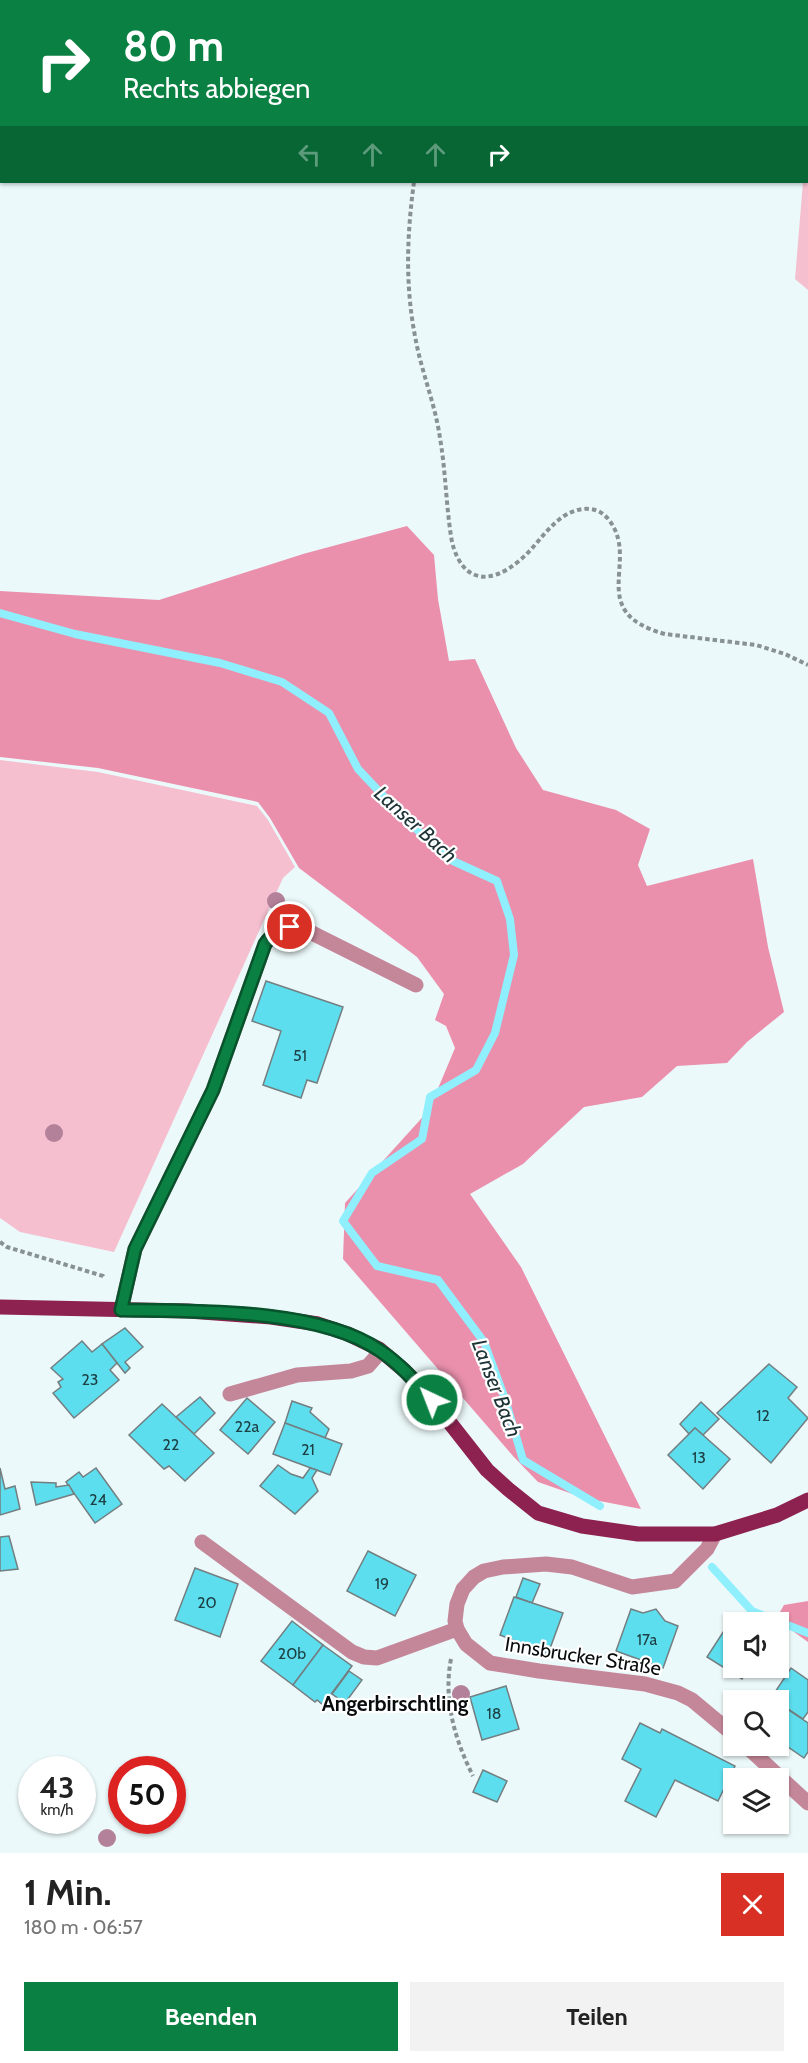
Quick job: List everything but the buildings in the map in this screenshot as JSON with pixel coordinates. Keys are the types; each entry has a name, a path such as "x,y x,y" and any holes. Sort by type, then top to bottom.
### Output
{"main road":[{"path":"0,1307 271,1317 318,1324 348,1334 381,1351 405,1371 432,1400 487,1470 538,1513 582,1526 638,1534 715,1534 777,1515 808,1500"}],"street":[{"path":"121,1310 135,1249 213,1090 265,944 270,936 290,927 304,929 416,985"},
{"path":"230,1394 297,1375 351,1371 368,1366 381,1351"},
{"path":"202,1542 352,1652 364,1657 377,1658 458,1633 455,1612 463,1589 474,1577 495,1568 546,1564 566,1566 632,1587 675,1581 707,1549 715,1534"},
{"name":"Innsbrucker Straße","path":"458,1633 479,1657 498,1665 645,1684 678,1693 692,1700 723,1726"},
{"path":"757,1756 808,1803"}],"path":[{"path":"414,183 408,264 411,314 440,436 452,542 458,561 471,574 482,578 494,576 519,561 566,514 588,509 600,512 614,526 619,537 619,596 627,612 635,621 665,634 756,645 785,654 808,665"},
{"path":"0,1242 7,1247 103,1276 121,1310"},
{"path":"458,1633 450,1664 450,1706 455,1737 472,1776"}],"shaded area":[{"path":"803,183 808,183 808,290 795,279"},
{"path":"407,526 434,555 438,599 449,661 475,659 516,748 543,790 616,810 650,829 638,865 647,886 753,859 768,947 784,1012 747,1042 727,1063 677,1066 642,1097 584,1107 523,1164 470,1194 521,1267 641,1509 584,1498 538,1482 343,1259 345,1203 429,1110 455,1048 446,1026 435,1020 444,994 417,957 299,868 258,802 98,768 0,757 0,591 159,600 303,554"},
{"path":"0,760 98,772 257,806 268,820 295,867 283,878 114,1252 20,1232 0,1218"},
{"path":"808,1601 808,1642 789,1628 789,1612 780,1612 784,1605"}],"waterway":[{"name":"Lanser Bach","path":"0,613 75,634 220,663 282,682 329,713 358,769 407,821 453,861 497,881 510,919 514,955 495,1033 476,1070 430,1097 422,1139 372,1173 343,1221 377,1266 438,1280 484,1342 505,1399 523,1460 600,1506"},
{"name":"Lanser Bach","path":"712,1567 752,1611 808,1633"}],"district":[{"name":"Angerbirschtling","path":"395,1703"}],"route":[{"path":"290,927 270,936 265,944 213,1090 135,1249 121,1310 188,1311 271,1317 318,1324 348,1334 379,1349 405,1371 432,1400"}]}
